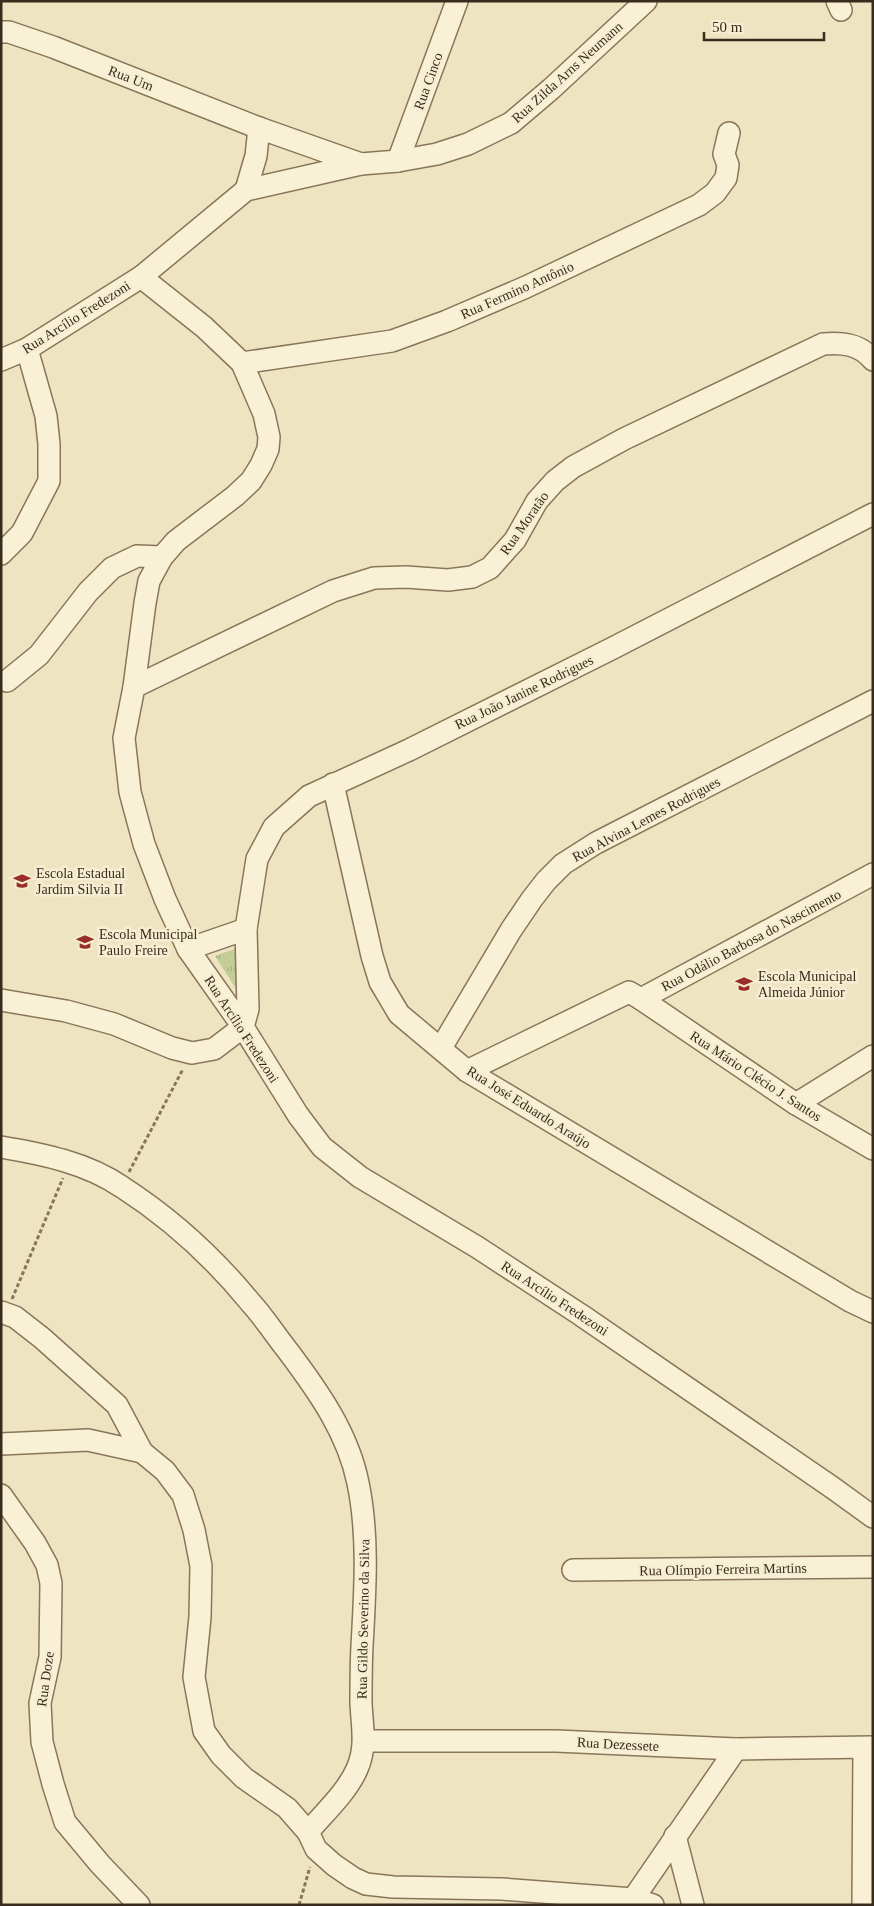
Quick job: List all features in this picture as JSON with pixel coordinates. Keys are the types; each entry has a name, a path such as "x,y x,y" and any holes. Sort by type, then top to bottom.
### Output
{"street":[{"name":"Rua Cinco","path":"398,161 457,1"},
{"name":"Rua Zilda Arns Neumann","path":"246,190 361,164 398,161 437,154 468,144 511,123 551,89 646,1"},
{"name":"Rua Um","path":"1,32 9,32 53,47 258,128 361,164"},
{"path":"141,277 246,190 256,156 258,128"},
{"name":"Rua Fermino Antônio","path":"242,363 392,341 447,321 526,287 699,205 715,192 726,178 728,165 724,154 729,133"},
{"name":"Rua Arcílio Fredezoni","path":"1,360 27,349 141,277 204,327 242,363 264,414 269,437 268,448 261,465 251,481 176,541 162,557 149,581 134,688 124,738 130,792 144,844 165,899 188,949 243,1027 298,1115 322,1147 360,1177 477,1247 581,1315 873,1517"},
{"name":"Rua Moratão","path":"134,688 334,591 374,578 406,577 448,580 472,577 490,568 514,540 537,501 555,480 573,467 624,439 823,344 839,342 854,346 873,360"},
{"path":"1,554 22,533 49,481 49,444 46,416 27,349"},
{"name":"Rua João Janine Rodrigues","path":"243,1027 248,1009 249,991 246,929 258,859 274,827 309,796 408,750 613,648 873,514"},
{"path":"6,681 39,654 88,592 112,568 137,556 162,557"},
{"name":"Rua Alvina Lemes Rodrigues","path":"441,1048 511,930 546,881 563,864 596,843 873,701"},
{"name":"Rua José Eduardo Araújo","path":"333,784 372,956 380,982 399,1014 467,1071 850,1301 873,1312"},
{"name":"Rua Odálio Barbosa do Nascimento","path":"467,1071 635,996 873,874"},
{"path":"188,949 246,929"},
{"name":"Rua Mário Clécio J. Santos","path":"635,996 796,1104 873,1150"},
{"path":"1,1000 66,1011 114,1024 172,1048 192,1053 214,1049 243,1027"},
{"path":"796,1104 873,1056"},
{"name":"Rua Gildo Severino da Silva","path":"1,1147 45,1154 90,1170 121,1186 160,1214 201,1248 251,1302 318,1391 343,1435 358,1481 364,1525 365,1580 361,1681 364,1741 362,1756 357,1770 312,1841"},
{"path":"4,1312 15,1317 42,1338 117,1404 142,1452 165,1471 182,1496 194,1530 201,1566 200,1616 194,1677 204,1731 221,1755 244,1778 287,1808 312,1841 334,1865 366,1884 393,1887 502,1889 654,1905"},
{"path":"1,1444 88,1440 142,1452"},
{"name":"Rua Doze","path":"1,1495 47,1565 52,1583 50,1657 40,1703 42,1742 56,1794 66,1822 100,1864 139,1905"},
{"name":"Rua Olímpio Ferreira Martins","path":"573,1570 873,1567"},
{"name":"Rua Dezessete","path":"364,1741 556,1741 736,1750 868,1747"},
{"path":"863,1905 868,1747"},
{"path":"631,1902 736,1750"},
{"path":"675,1836 693,1905"}],"path":[{"path":"121,1186 192,1053"},
{"path":"4,1312 69,1163"},
{"path":"299,1905 312,1841"}],"green space":[{"path":"240,947 242,998 215,956"}],"place":[{"name":"Escola Estadual Jardim Silvia II","path":"22,881"},
{"name":"Escola Municipal Paulo Freire","path":"85,942"},
{"name":"Escola Municipal Almeida Júnior","path":"744,984"}]}
